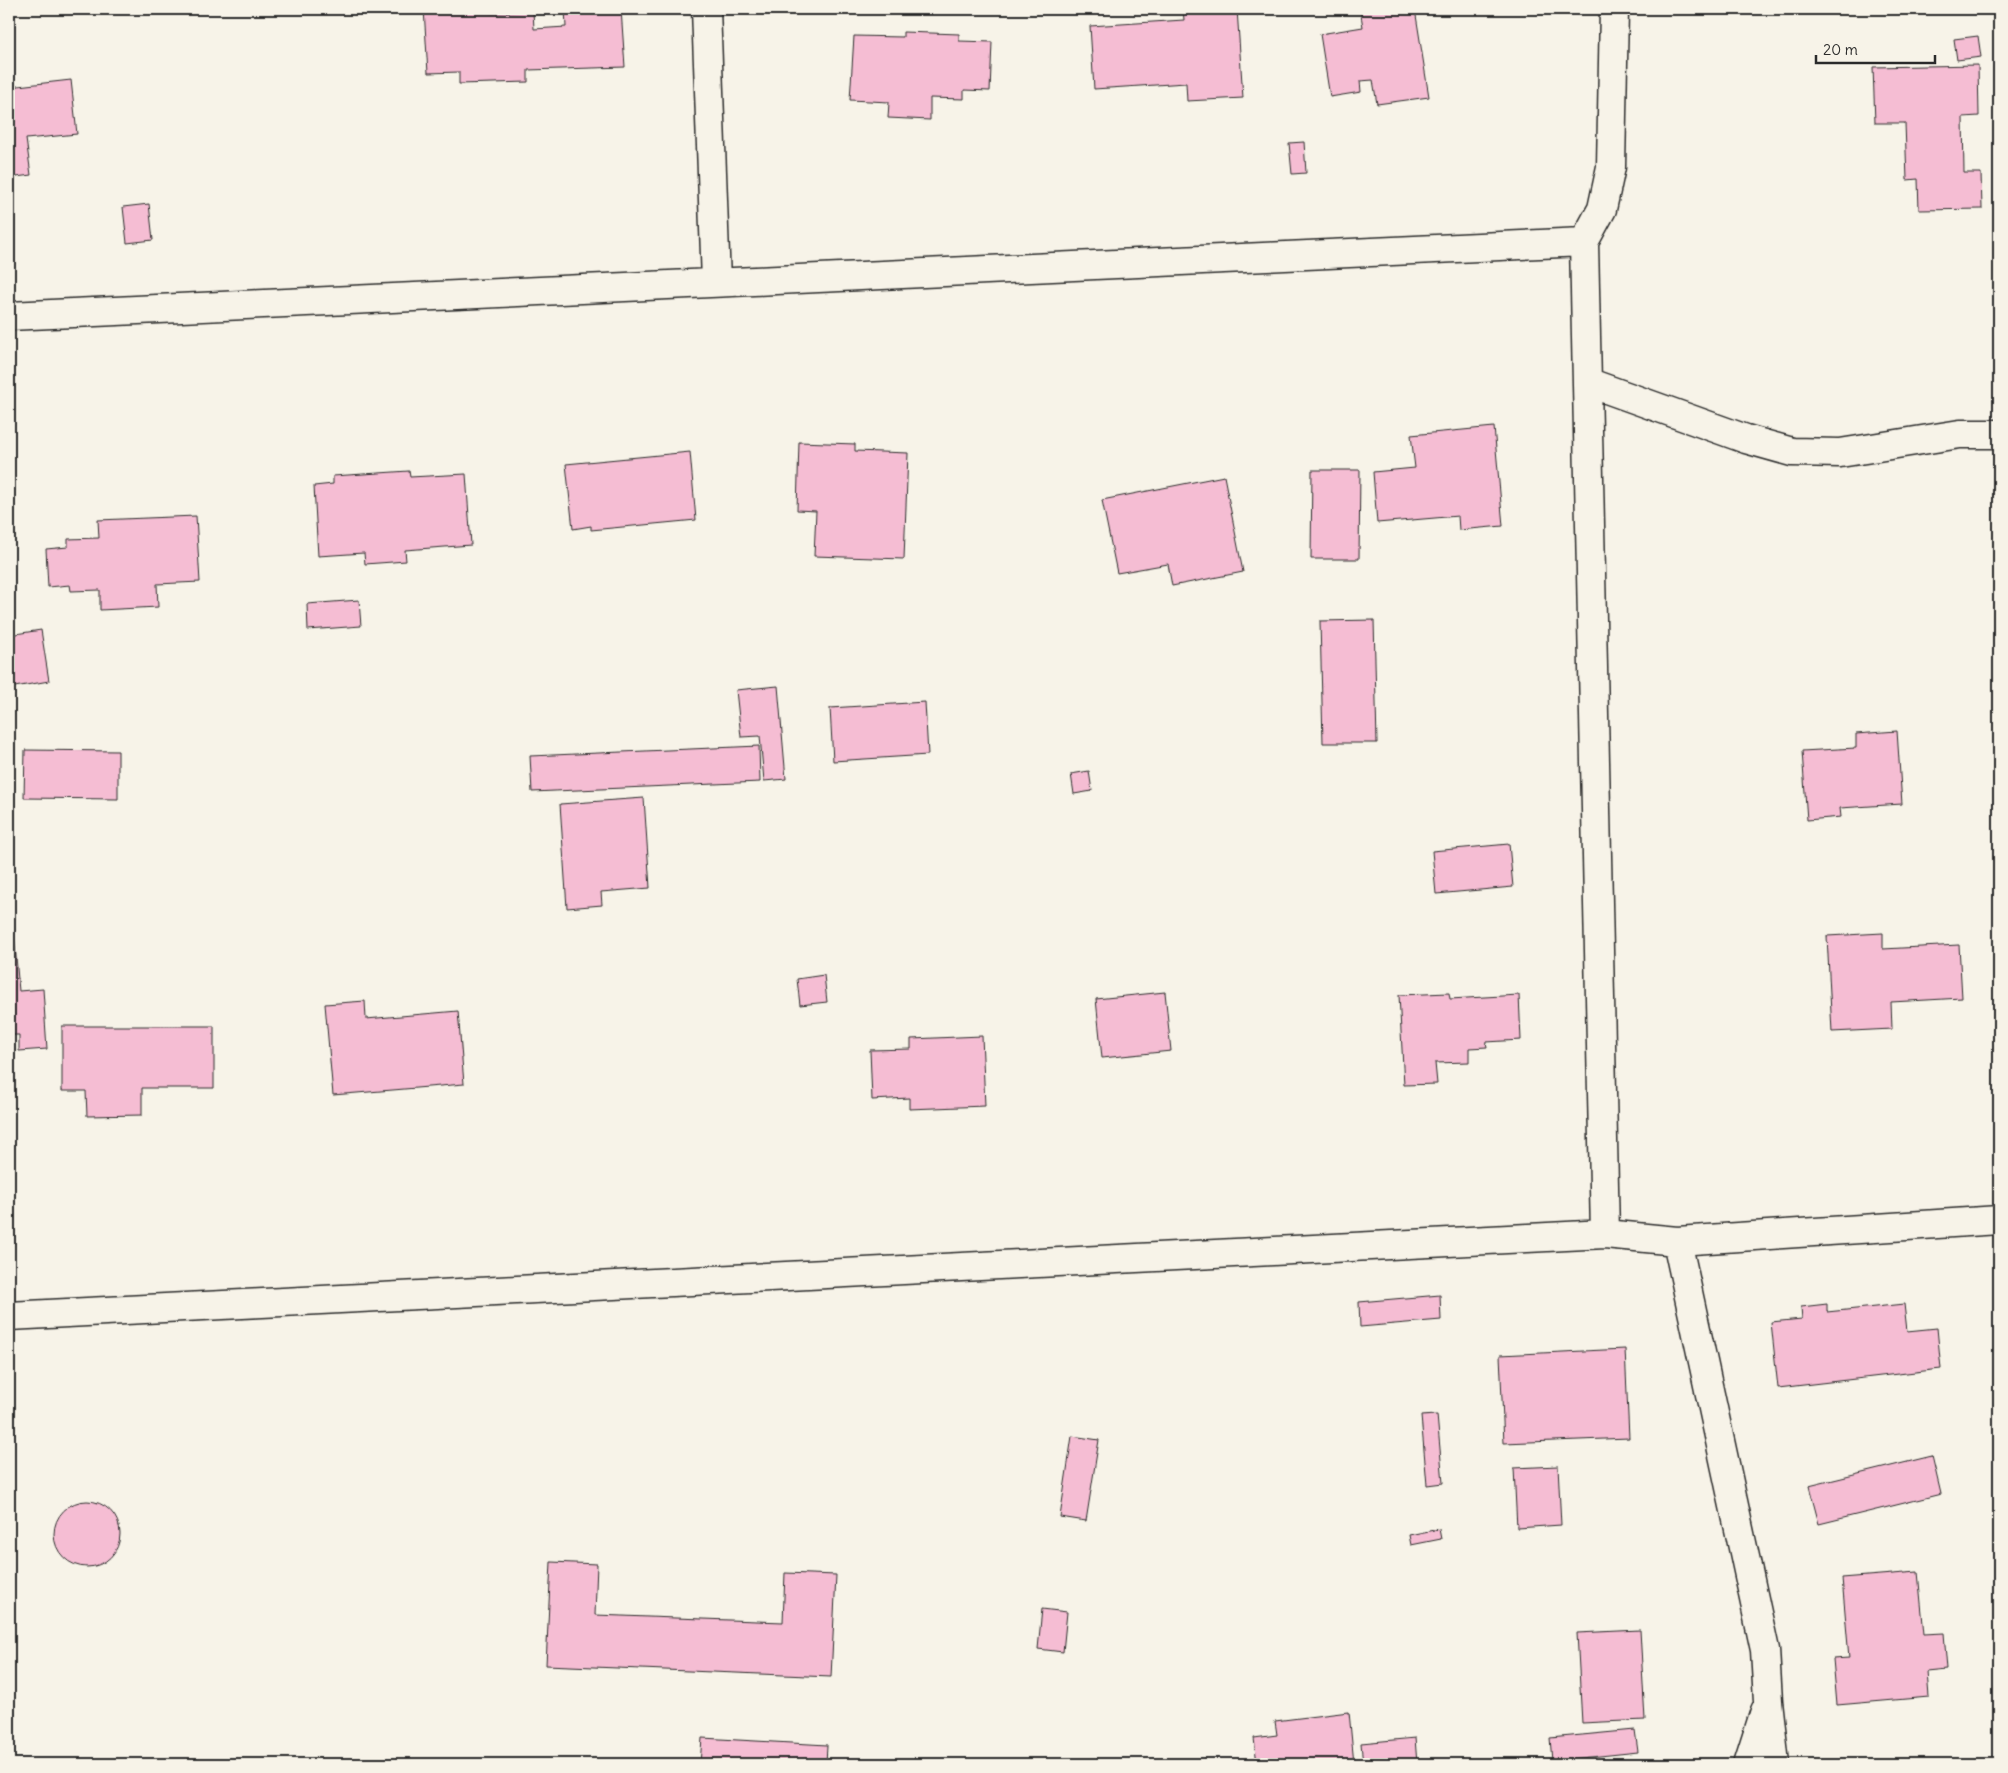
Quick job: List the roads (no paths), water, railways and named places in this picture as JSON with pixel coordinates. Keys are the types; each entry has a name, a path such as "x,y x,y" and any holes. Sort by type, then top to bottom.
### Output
{"street":[{"path":"706,9 716,282"},
{"path":"1605,1234 1584,242 1602,209 1611,167 1614,9"},
{"path":"9,316 1584,242"},
{"path":"1587,382 1746,439 1792,452 1840,453 1960,434 1999,434"},
{"path":"9,1316 1605,1234 1678,1241 1999,1220"},
{"path":"1678,1241 1764,1650 1775,1764"},
{"path":"1748,1764 1768,1701"}]}
